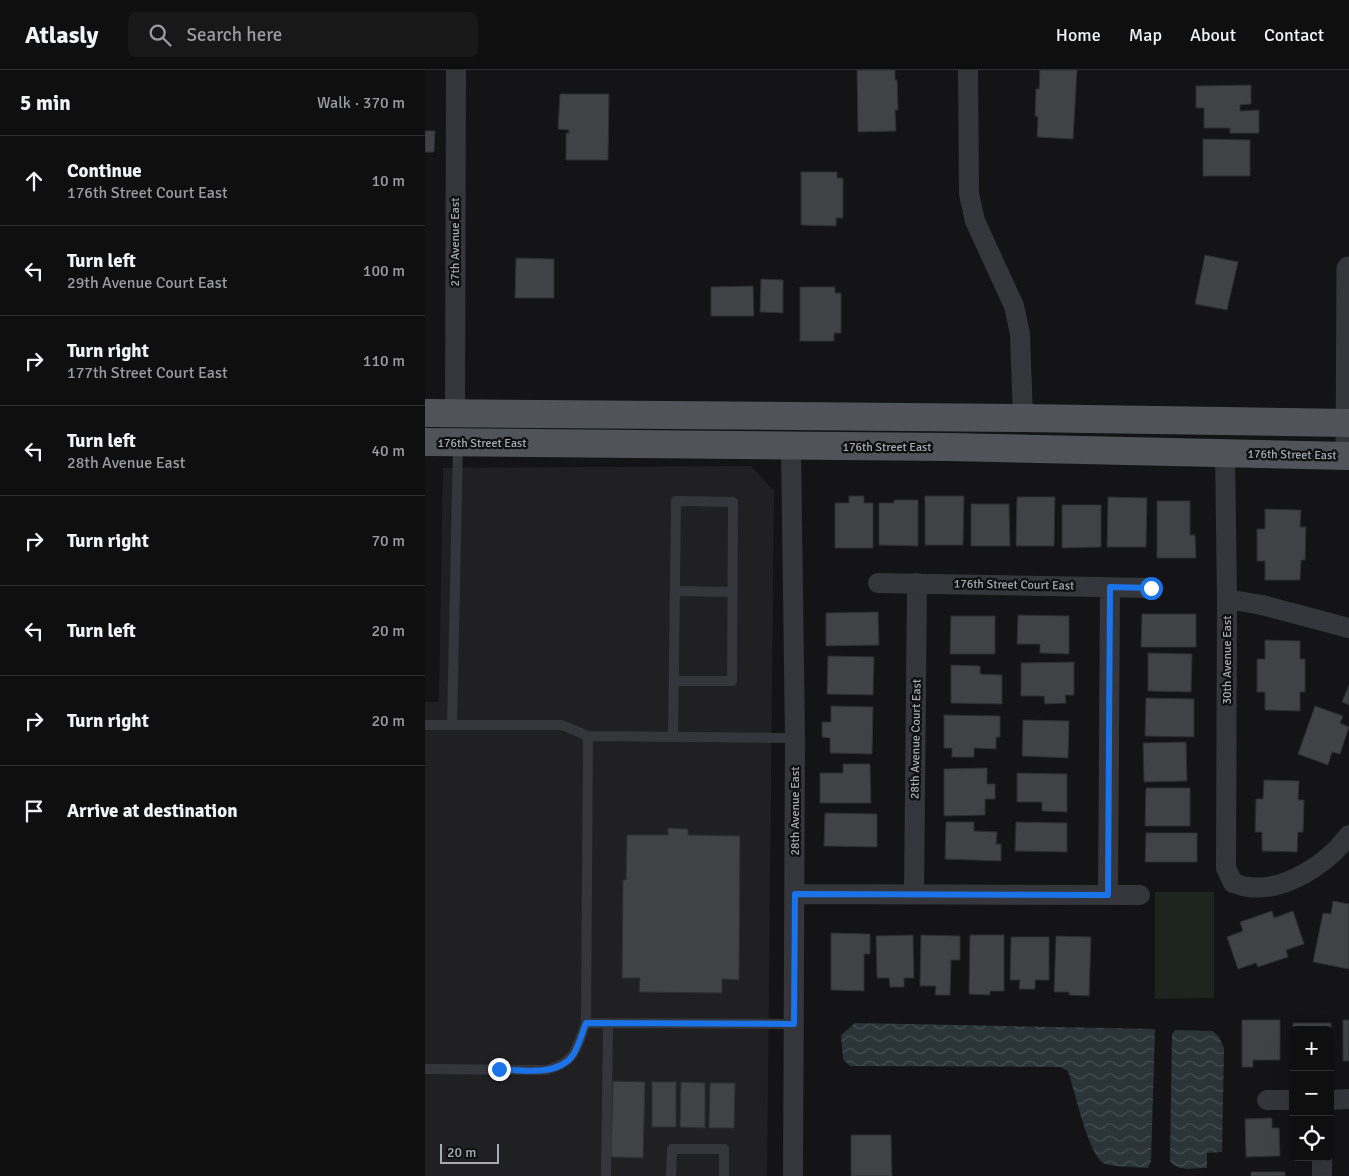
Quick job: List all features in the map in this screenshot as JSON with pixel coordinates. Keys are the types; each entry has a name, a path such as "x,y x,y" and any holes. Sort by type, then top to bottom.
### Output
{"main road":[{"path":"425,413 1348,423"},
{"path":"791,446 803,432 905,433 926,418"},
{"name":"176th Street East","path":"425,442 949,447 1348,456"}],"street":[{"name":"27th Avenue East","path":"455,414 456,70"},
{"path":"968,70 969,194 975,221 1014,306 1020,334 1023,418"},
{"path":"1348,456 1349,269"},
{"name":"28th Avenue East","path":"791,446 795,738 793,1176"},
{"name":"30th Avenue East","path":"1225,453 1227,599 1226,868 1233,883 1248,888 1277,885 1302,876 1325,860 1349,835"},
{"name":"176th Street Court East","path":"878,583 1151,588"},
{"name":"28th Avenue Court East","path":"914,894 917,583"},
{"path":"1108,895 1110,587"},
{"path":"1227,599 1262,605 1349,628"},
{"path":"795,894 1140,895"},
{"path":"1334,1100 1349,1099"},
{"path":"1267,1100 1289,1100"},
{"path":"1322,1161 1322,1176"}],"lane":[{"path":"452,725 458,442"},
{"path":"673,736 675,501 733,502 732,681 674,681"},
{"path":"675,591 733,592"},
{"path":"425,725 562,725 588,736 795,738"},
{"path":"425,1068 546,1070 568,1061 574,1054 586,1023 588,736"},
{"path":"586,1023 794,1024"},
{"path":"605,1176 608,1023"},
{"path":"671,1176 671,1149 724,1150 724,1176"}],"shaded area":[{"path":"751,466 774,491 767,1176 425,1176 425,702 439,702 443,468"},
{"path":"1155,892 1214,892 1214,998 1155,999"}],"water":[{"path":"855,1023 1155,1029 1151,1161 1148,1168 1109,1165 1099,1159 1093,1149 1083,1122 1068,1071 1060,1067 850,1066 843,1059 841,1035"},
{"path":"1175,1030 1213,1031 1219,1037 1224,1048 1222,1152 1207,1153 1207,1168 1182,1168 1177,1167 1170,1161 1172,1034"}],"building":[{"path":"857,70 895,70 898,110 895,110 896,131 858,132"},
{"path":"1040,70 1077,70 1073,139 1037,137 1038,117 1035,116 1036,89 1039,89"},
{"path":"1251,85 1251,104 1240,105 1240,111 1259,110 1259,133 1230,133 1230,128 1204,128 1204,108 1196,108 1196,86"},
{"path":"560,94 609,94 608,160 566,160 566,133 569,133 569,130 558,129"},
{"path":"425,131 435,131 434,152 425,152"},
{"path":"1203,139 1250,140 1250,176 1203,176"},
{"path":"801,172 837,172 837,178 843,178 843,218 836,218 836,226 801,225"},
{"path":"1205,255 1238,262 1227,310 1195,304"},
{"path":"516,258 554,259 554,298 515,298"},
{"path":"761,279 783,280 783,313 760,312"},
{"path":"753,286 754,316 711,316 711,287"},
{"path":"800,287 835,287 835,293 841,293 841,333 834,333 834,341 800,341"},
{"path":"849,496 864,496 864,503 873,503 873,548 835,548 835,503 849,503"},
{"path":"925,496 964,496 963,545 925,545"},
{"path":"1017,497 1055,497 1054,546 1016,546"},
{"path":"1108,497 1147,498 1146,547 1107,547"},
{"path":"894,500 918,500 918,546 879,545 879,503 894,503"},
{"path":"1157,501 1190,501 1190,535 1195,535 1196,558 1157,558"},
{"path":"971,504 1009,504 1010,546 971,546"},
{"path":"1062,505 1101,505 1101,547 1062,548"},
{"path":"1265,509 1301,510 1300,527 1306,527 1305,560 1301,560 1300,580 1265,580 1265,561 1257,561 1257,529 1265,529"},
{"path":"878,612 879,645 826,646 826,613"},
{"path":"1142,614 1196,614 1196,647 1141,647"},
{"path":"1018,615 1069,616 1069,654 1040,653 1040,644 1017,644"},
{"path":"951,616 995,616 995,654 950,654"},
{"path":"1265,640 1300,641 1300,659 1305,659 1305,692 1300,692 1300,711 1265,710 1265,692 1257,692 1257,659 1265,659"},
{"path":"1148,653 1192,654 1191,692 1148,691"},
{"path":"828,656 874,657 873,695 827,694"},
{"path":"1074,662 1074,695 1065,695 1066,703 1045,704 1044,696 1021,696 1021,663"},
{"path":"951,665 980,666 980,674 1002,675 1002,704 951,703"},
{"path":"1349,685 1349,705 1342,702"},
{"path":"1146,698 1194,699 1194,737 1145,736"},
{"path":"831,706 873,707 872,754 830,753 830,738 822,737 822,722 831,722"},
{"path":"1315,706 1343,716 1340,723 1349,727 1340,754 1332,752 1328,765 1298,754"},
{"path":"944,715 1000,716 1000,737 996,737 996,749 974,748 974,757 952,757 952,748 944,748"},
{"path":"1023,720 1069,721 1068,758 1022,756"},
{"path":"1186,742 1187,781 1144,782 1143,743"},
{"path":"843,764 870,764 871,803 820,803 820,773 843,773"},
{"path":"987,768 987,784 995,784 995,799 985,799 985,815 944,816 944,769"},
{"path":"1017,773 1067,774 1067,812 1042,811 1042,802 1017,802"},
{"path":"1264,780 1299,781 1298,800 1304,800 1303,832 1298,832 1297,852 1262,851 1262,832 1255,832 1256,799 1263,799"},
{"path":"1146,788 1190,788 1190,826 1145,826"},
{"path":"825,813 877,814 877,847 824,846"},
{"path":"946,822 974,822 974,831 997,832 996,844 1001,844 1001,861 945,859"},
{"path":"1016,822 1067,823 1067,852 1015,851"},
{"path":"668,828 688,829 688,835 740,836 739,980 722,979 722,993 639,992 640,978 622,978 623,880 626,880 627,835 668,835"},
{"path":"1146,833 1197,833 1197,862 1145,862"},
{"path":"1333,901 1349,904 1349,969 1313,962 1323,913 1331,914"},
{"path":"1272,911 1274,918 1293,911 1304,944 1286,950 1288,957 1258,967 1256,963 1238,969 1227,937 1243,931 1240,922"},
{"path":"831,933 870,934 870,954 864,954 864,991 831,990"},
{"path":"913,935 914,978 904,978 904,987 890,987 889,978 877,978 876,936"},
{"path":"921,935 960,936 960,960 951,960 950,995 935,995 936,986 920,986"},
{"path":"970,935 1004,935 1004,991 990,991 990,995 969,994"},
{"path":"1056,936 1091,937 1089,996 1069,995 1069,992 1054,992"},
{"path":"1011,937 1049,937 1049,980 1035,980 1035,989 1019,989 1020,980 1010,980"},
{"path":"1242,1020 1280,1020 1280,1060 1253,1060 1253,1067 1242,1067"},
{"path":"1343,1020 1349,1020 1349,1061 1343,1061"},
{"path":"1293,1023 1331,1023 1331,1026 1293,1026"},
{"path":"613,1081 645,1082 643,1158 611,1157"},
{"path":"652,1082 676,1082 676,1127 652,1127"},
{"path":"681,1082 705,1083 705,1128 680,1127"},
{"path":"710,1083 735,1083 734,1128 709,1128"},
{"path":"1272,1118 1272,1128 1279,1128 1280,1156 1246,1157 1245,1119"},
{"path":"851,1135 891,1135 892,1176 851,1176"},
{"path":"1251,1172 1285,1172 1285,1176 1251,1176"}],"route":[{"path":"499,1069 546,1070 557,1067 568,1061 574,1054 586,1023 794,1024 795,894 1108,895 1110,587 1151,588"}]}
